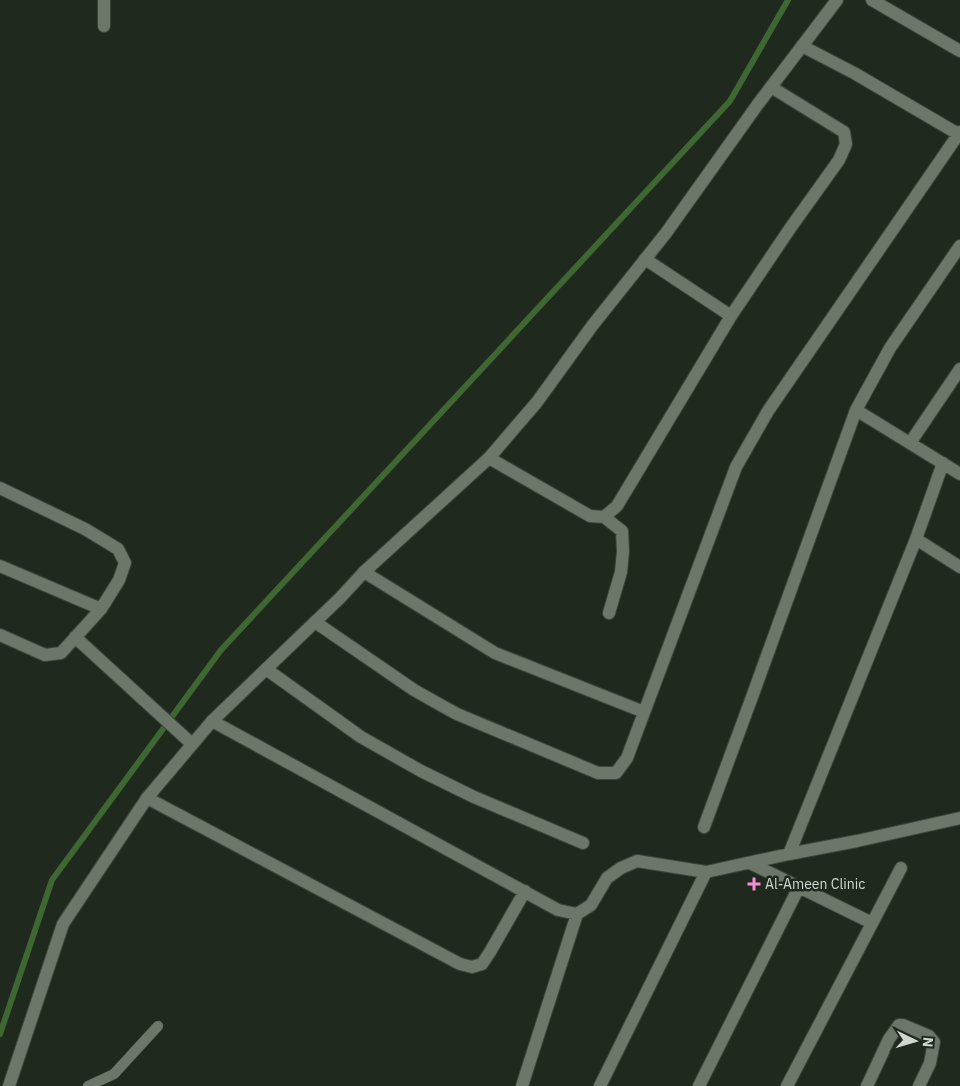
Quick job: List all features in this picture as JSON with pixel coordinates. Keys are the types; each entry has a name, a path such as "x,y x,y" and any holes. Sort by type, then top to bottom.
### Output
{"street":[{"path":"104,0 104,26"},
{"path":"10,1086 63,924 147,798 212,721 340,598 364,572 489,458 537,402 592,326 666,233 771,87 837,0"},
{"path":"872,0 960,51"},
{"path":"315,622 414,690 457,714 598,773 616,773 627,758 736,467 774,403 960,134 854,73 802,46"},
{"path":"604,517 617,506 732,316 791,227 840,160 846,144 844,132 771,87"},
{"path":"704,827 856,410 890,348 960,246"},
{"path":"645,259 732,316"},
{"path":"910,443 960,369"},
{"path":"856,410 960,474"},
{"path":"489,458 590,516 604,517 622,531 621,572 609,613"},
{"path":"789,854 916,539 943,463"},
{"path":"0,488 84,529 118,549 125,562 119,580 101,609 60,653 45,656 0,635"},
{"path":"916,539 960,567"},
{"path":"0,566 101,609"},
{"path":"364,572 495,653 644,712"},
{"path":"75,637 192,744"},
{"path":"266,669 361,737 421,771 474,797 583,843"},
{"path":"212,721 558,910 577,914"},
{"path":"147,798 460,964 472,967 482,964 524,891"},
{"path":"522,1086 577,914 591,905 607,878 620,868 637,862 706,872 960,818"},
{"path":"750,863 872,923"},
{"path":"787,1086 901,868"},
{"path":"600,1086 706,872"},
{"path":"699,1086 799,887"},
{"path":"867,1086 889,1040 899,1025 929,1036 934,1042 930,1063 919,1086"}],"lane":[{"path":"88,1086 114,1074 158,1026"}],"waterway":[{"path":"0,1034 52,880 221,650 730,101 788,0"}],"place":[{"name":"Al-Ameen Clinic","path":"754,884"}]}
